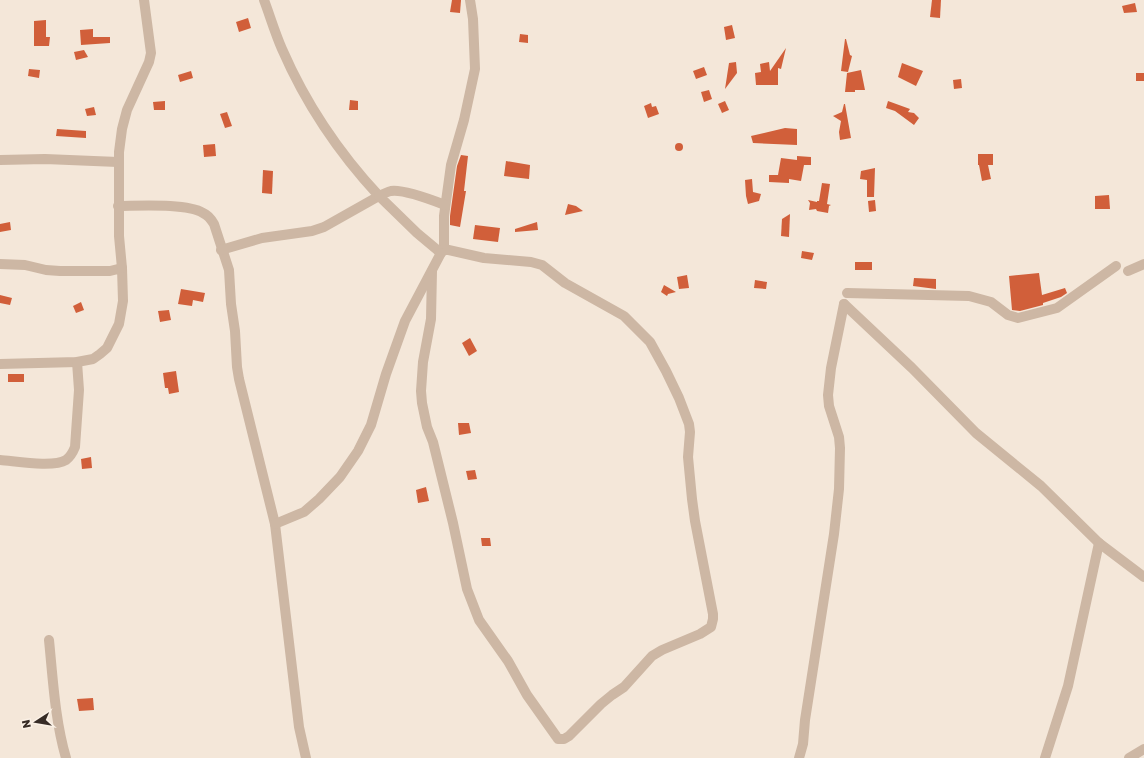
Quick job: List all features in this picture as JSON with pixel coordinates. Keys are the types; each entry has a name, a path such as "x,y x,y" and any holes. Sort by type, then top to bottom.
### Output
{"street":[{"path":"0,364 77,362 92,359 107,348 119,324 123,301 119,236 118,162 127,110 146,70 150,53 144,0"},
{"path":"264,0 282,48 311,105 345,157 379,196 418,233 443,251 495,259 526,261 542,265 565,283 624,316 650,342 673,385 689,424 690,432 688,457 691,491 695,521 713,614 713,623 711,627 700,634 662,650 652,656 624,687 612,695 564,739 558,739 527,695 508,661 480,620 467,589 453,523 433,442 427,427 422,402 421,391 423,362 431,319 432,271"},
{"path":"275,524 304,512 319,499 340,477 358,451 371,425 386,374 405,321 443,251 443,229 450,165 464,120 475,69 473,19 470,0"},
{"path":"0,160 118,162"},
{"path":"221,250 262,238 312,231 324,227 390,191 399,191 427,198 445,205"},
{"path":"118,206 188,207 203,212 214,224 221,250 229,270 239,380 275,524 299,727 306,758"},
{"path":"0,264 25,264 60,272 110,271 122,268"},
{"path":"1128,271 1144,264"},
{"path":"847,293 969,296 991,302 1008,315 1018,318 1057,308 1116,266"},
{"path":"799,758 803,744 805,720 834,534 839,489 839,437 829,406 828,395 831,368 844,304 912,368 976,433 1041,486 1099,543 1144,578"},
{"path":"0,460 44,464 65,460 72,453 75,447 79,390 77,362"},
{"path":"1047,757 1068,686 1099,543"},
{"path":"49,640 56,715 60,739 66,758"},
{"path":"1129,758 1144,749"}],"building":[{"path":"452,0 461,0 460,13 450,12"},
{"path":"932,0 941,0 940,18 930,17"},
{"path":"1135,3 1137,12 1124,13 1122,6"},
{"path":"248,18 251,28 239,32 236,22"},
{"path":"46,20 46,37 50,37 49,46 34,46 34,21"},
{"path":"732,25 735,38 726,40 724,27"},
{"path":"93,29 93,37 110,37 110,43 81,45 80,30"},
{"path":"520,34 528,35 528,43 519,42"},
{"path":"845,39 850,55 852,56 848,72 841,71"},
{"path":"786,48 781,69 778,68 778,85 756,85 755,73 761,72 760,64 769,62 770,71"},
{"path":"84,50 88,57 76,60 74,52"},
{"path":"736,62 737,73 725,89 729,63"},
{"path":"902,63 923,71 916,86 898,77"},
{"path":"704,67 707,75 696,79 693,71"},
{"path":"29,69 40,70 39,78 28,76"},
{"path":"861,70 865,90 845,92 847,73"},
{"path":"191,71 193,78 180,82 178,75"},
{"path":"1136,73 1144,73 1144,81 1136,81"},
{"path":"961,79 962,88 954,89 953,80"},
{"path":"709,90 712,99 704,102 701,92"},
{"path":"350,100 358,101 358,110 349,110"},
{"path":"165,101 165,110 154,110 153,102"},
{"path":"725,101 729,110 722,113 718,104"},
{"path":"888,101 910,109 908,112 914,113 919,118 914,125 895,111 886,108"},
{"path":"651,103 652,107 656,106 659,114 648,118 644,106"},
{"path":"844,104 851,138 840,140 839,132 841,121 833,116 842,112"},
{"path":"94,107 96,115 87,116 85,109"},
{"path":"227,112 232,126 225,128 220,114"},
{"path":"785,128 797,129 797,145 753,143 751,136"},
{"path":"57,129 86,131 86,138 56,136"},
{"path":"677,143 681,143 683,147 681,151 677,151 675,149 675,145"},
{"path":"215,144 216,156 204,157 203,145"},
{"path":"978,154 993,154 993,165 988,165 991,179 982,181 978,165"},
{"path":"461,155 468,156 464,191 466,191 460,227 450,225 450,216 457,166"},
{"path":"797,156 811,157 811,165 804,165 801,181 789,179 789,183 769,182 769,175 778,175 781,158 797,160"},
{"path":"506,161 530,165 529,179 504,176"},
{"path":"875,168 874,197 867,197 867,180 860,179 861,171"},
{"path":"263,170 273,171 272,194 262,193"},
{"path":"752,179 753,192 761,194 759,201 748,204 745,180"},
{"path":"822,183 830,184 827,204 831,205 829,206 828,213 817,211 816,209 809,210 810,203 808,200 819,201"},
{"path":"1109,195 1110,209 1095,209 1095,196"},
{"path":"875,200 876,211 869,212 868,201"},
{"path":"568,204 576,206 583,211 565,215"},
{"path":"790,214 789,237 781,236 782,219"},
{"path":"10,222 11,230 0,232 0,224"},
{"path":"537,222 538,230 515,232 515,229"},
{"path":"475,225 500,228 498,242 473,239"},
{"path":"802,251 814,253 812,260 801,258"},
{"path":"855,262 872,262 872,270 855,270"},
{"path":"1039,273 1042,295 1065,288 1067,293 1061,297 1043,303 1043,305 1020,311 1012,310 1009,276"},
{"path":"687,275 689,288 679,289 677,277"},
{"path":"914,278 936,279 936,289 913,286"},
{"path":"755,280 767,282 766,289 754,288"},
{"path":"664,285 676,292 668,294 667,296 661,292"},
{"path":"181,289 205,293 203,302 193,300 192,306 178,304"},
{"path":"0,295 12,298 10,305 0,303"},
{"path":"81,302 84,310 76,313 73,306"},
{"path":"169,310 171,320 160,322 158,311"},
{"path":"470,338 477,351 469,356 462,343"},
{"path":"176,371 179,392 169,394 168,388 165,388 163,373"},
{"path":"8,374 24,374 24,382 8,382"},
{"path":"458,423 469,423 471,433 459,435"},
{"path":"91,457 92,468 82,469 81,459"},
{"path":"475,470 477,479 468,480 466,471"},
{"path":"426,487 429,501 418,503 416,490"},
{"path":"481,538 490,538 491,546 482,546"},
{"path":"93,698 94,710 79,711 77,699"}]}
